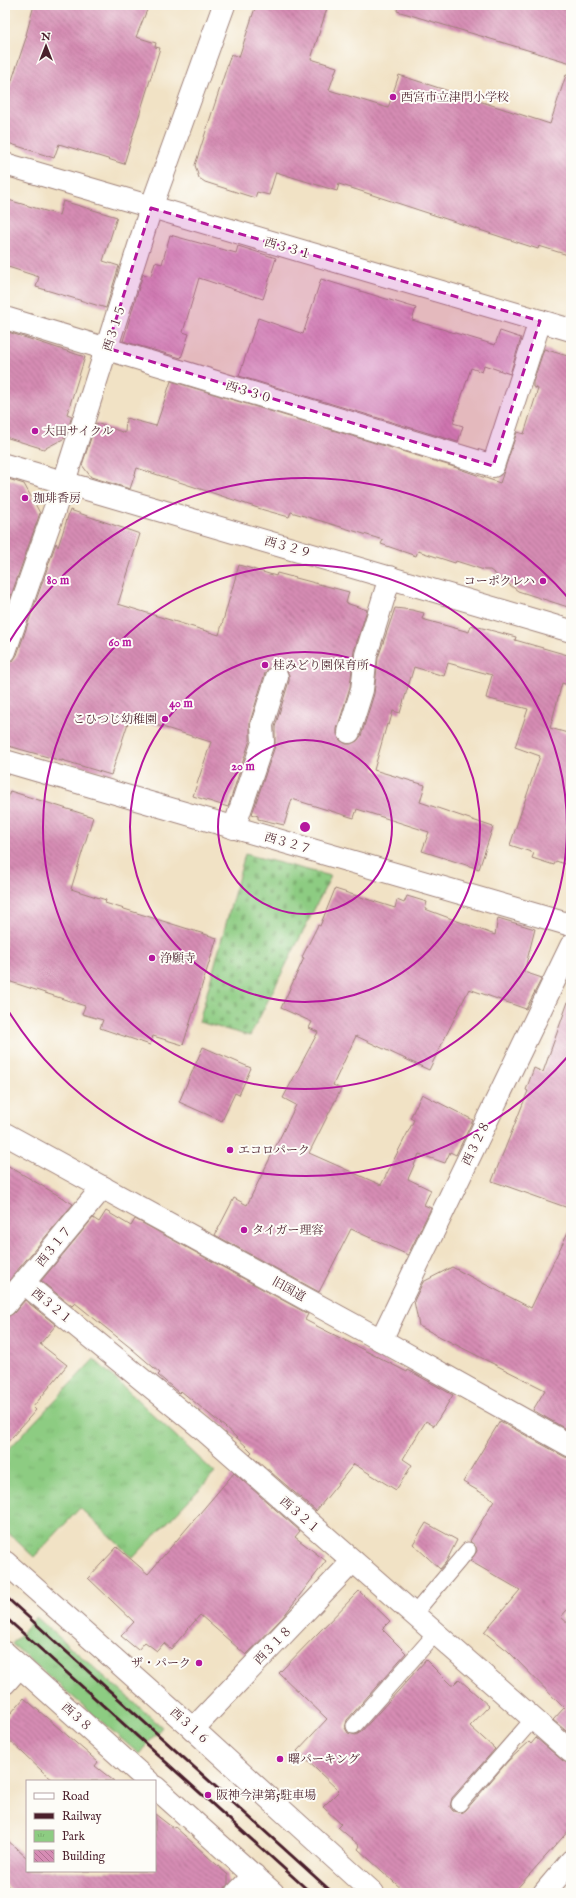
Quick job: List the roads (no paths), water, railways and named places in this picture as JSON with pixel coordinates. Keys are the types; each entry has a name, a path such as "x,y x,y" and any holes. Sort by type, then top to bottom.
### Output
{"street":[{"name":"西３１５","path":"5,651 64,482 152,208 224,5"},
{"name":"西３３１","path":"5,164 571,330"},
{"name":"西３３０","path":"5,318 493,466 540,321"},
{"name":"西３２９","path":"5,464 390,577 571,632"},
{"path":"348,732 362,690 366,655 390,577"},
{"path":"234,828 263,742 262,725 277,677"},
{"name":"西３２７","path":"5,761 571,925"},
{"name":"西３２８","path":"381,1340 571,946"},
{"name":"旧国道","path":"5,1134 571,1446"},
{"name":"西３１７","path":"5,1305 103,1187"},
{"name":"西３２１","path":"24,1283 205,1431 571,1752"},
{"name":"西３１８","path":"193,1729 352,1561"},
{"name":"西３１６","path":"5,1562 193,1729 373,1893"},
{"path":"5,1683 12,1660"},
{"name":"西３８","path":"12,1660 145,1780"},
{"name":"西３８","path":"156,1790 274,1893"},
{"path":"544,1893 571,1861"},
{"path":"238,1893 254,1875"}],"lane":[{"path":"414,1614 468,1550"},
{"path":"354,1726 436,1633"},
{"path":"459,1804 534,1718"}],"railway":[{"path":"5,1596 333,1893"},
{"path":"5,1617 311,1893"}],"place":[{"name":"西宮市立津門小学校","path":"393,97"},
{"name":"大田サイクル","path":"35,431"},
{"name":"珈琲香房","path":"25,498"},
{"name":"コーポクレハ","path":"543,581"},
{"name":"桂みどり園保育所","path":"265,665"},
{"name":"こひつじ幼稚園","path":"165,719"},
{"name":"浄願寺","path":"152,958"},
{"name":"エコロパーク","path":"230,1150"},
{"name":"タイガー理容","path":"244,1230"},
{"name":"ザ・パーク","path":"199,1663"},
{"name":"曙パーキング","path":"280,1759"},
{"name":"阪神今津第5駐車場","path":"208,1795"}]}
